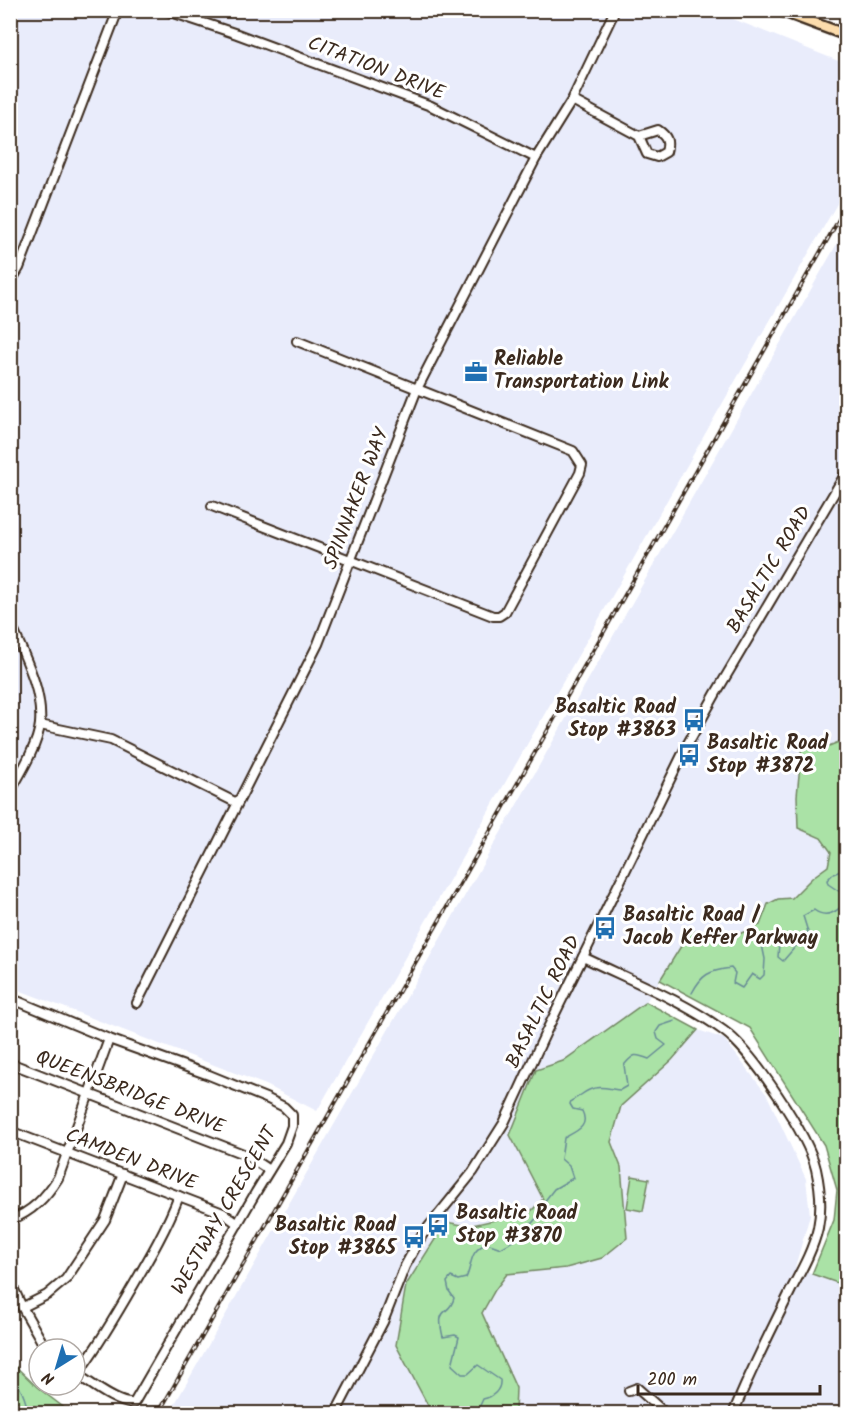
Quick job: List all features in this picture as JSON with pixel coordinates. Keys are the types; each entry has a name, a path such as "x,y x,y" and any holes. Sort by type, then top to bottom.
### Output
{"main road":[{"path":"778,10 846,35"}],"street":[{"path":"10,283 19,268 118,10"},
{"name":"CITATION DRIVE","path":"165,10 237,34 431,106 536,158"},
{"name":"SPINNAKER WAY","path":"137,1003 318,644 417,389 536,158 572,100 615,10"},
{"path":"572,100 639,136"},
{"path":"212,506 485,614 499,616 504,612 580,473 582,465 573,452 297,341"},
{"name":"BASALTIC ROAD","path":"334,1413 383,1322 405,1266 422,1235 473,1172 504,1123 665,787 702,719 846,473"},
{"path":"10,622 38,690 40,725 31,752 10,792"},
{"path":"40,725 111,740 237,804"},
{"path":"584,957 683,1007 734,1039 752,1059 796,1125 816,1168 820,1203 818,1228 805,1262 749,1374 733,1413"},
{"name":"WESTWAY CRESCENT","path":"10,998 209,1075 284,1107 292,1115 292,1126 286,1143 134,1403 120,1401 87,1380"},
{"path":"10,1221 31,1209 47,1195 58,1178 109,1038"},
{"name":"QUEENSBRIDGE DRIVE","path":"10,1063 246,1155 269,1170"},
{"name":"CAMDEN DRIVE","path":"10,1131 223,1213 238,1224"},
{"path":"22,1307 47,1295 66,1279 105,1220 123,1174"},
{"path":"87,1358 109,1328 153,1253 179,1196"},
{"path":"10,1281 38,1337"},
{"path":"629,1391 637,1388 666,1413"}],"shaded area":[{"path":"10,11 713,11 846,64 846,188 317,1111 266,1085 11,987"},
{"path":"846,228 846,739 829,746 798,828 821,838 831,852 828,866 791,898 778,899 769,904 760,925 739,934 709,937 691,930 646,1002 563,1061 536,1070 510,1135 543,1199 530,1212 468,1226 446,1222 432,1413 169,1414"},
{"path":"698,1030 724,1039 767,1095 806,1179 810,1215 795,1267 846,1286 846,1403 835,1414 515,1413 516,1388 482,1313 507,1274 566,1268 621,1167 610,1142 621,1106 672,1060"}],"green space":[{"path":"846,739 846,1286 812,1274 834,1220 837,1190 824,1145 750,1028 660,980 691,930 709,937 739,934 760,925 768,904 778,899 792,898 828,866 831,852 821,838 798,828 797,796 802,743 829,746"},
{"path":"646,1002 698,1030 672,1060 621,1106 611,1142 621,1167 627,1238 602,1258 566,1268 507,1274 495,1290 482,1313 516,1388 515,1413 432,1413 396,1345 406,1285 446,1222 468,1226 530,1212 543,1199 510,1135 536,1070 563,1061"},
{"path":"632,1176 649,1179 643,1211 627,1208"},
{"path":"10,1361 27,1377 27,1397 50,1397 71,1413 11,1413"}],"waterway":[{"path":"846,873 843,870 833,874 827,880 828,884 846,896"},
{"path":"692,993 707,974 723,969 731,968 735,973 733,983 742,988 752,974 760,979 764,975 765,959 761,940 764,936 769,936 779,943 778,957 783,961 808,932 803,916 814,910 823,914 831,913 846,901"},
{"path":"482,1414 478,1410 483,1399 496,1392 500,1380 478,1365 468,1374 462,1374 452,1365 459,1337 455,1335 443,1337 441,1327 442,1315 452,1304 454,1298 447,1282 451,1277 458,1280 466,1278 474,1254 487,1243 501,1248 519,1236 544,1209 544,1202 554,1189 573,1178 569,1166 561,1159 564,1138 583,1125 584,1116 582,1111 573,1109 571,1101 596,1088 620,1090 627,1086 624,1065 635,1056 649,1059 666,1045 658,1039 656,1032 660,1026 675,1021"},
{"path":"10,1375 22,1393 28,1414"}],"railway":[{"path":"158,1414 846,207"}],"place":[{"name":"Reliable Transportation Link","path":"476,372"},
{"name":"Basaltic Road Stop #3863","path":"694,720"},
{"name":"Basaltic Road Stop #3872","path":"689,755"},
{"name":"Basaltic Road / Jacob Keffer Parkway","path":"605,928"},
{"name":"Basaltic Road Stop #3870","path":"438,1225"},
{"name":"Basaltic Road Stop #3865","path":"414,1237"}]}
